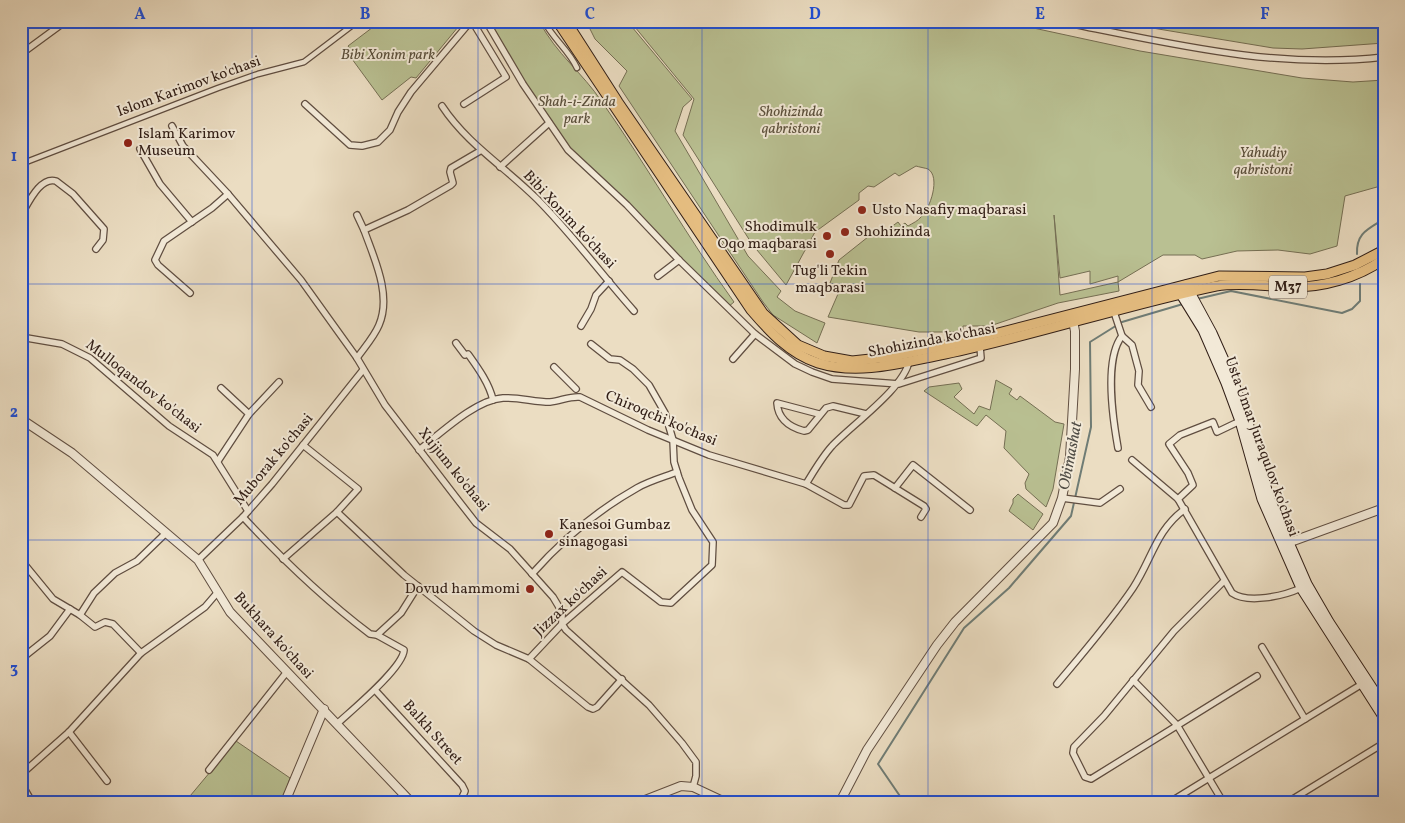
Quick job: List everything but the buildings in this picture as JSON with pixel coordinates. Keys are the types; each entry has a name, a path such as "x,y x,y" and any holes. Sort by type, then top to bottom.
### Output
{"main road":[{"name":"Shohizinda ko'chasi","path":"557,21 744,300 769,330 798,355 829,366 862,368 909,361 980,346 1072,318 1229,275 1305,278 1327,274 1355,265 1384,250"},
{"name":"Shohizinda ko'chasi","path":"566,21 618,102 758,306 776,327 798,345 814,354 833,359 871,360 1072,318 1115,316 1183,289 1235,284 1308,286 1347,277 1384,259"},
{"name":"Usta Umar Juraqulov ko'chasi","path":"1183,289 1226,383 1240,421 1262,499 1329,622 1384,706"},
{"name":"Usta Umar Juraqulov ko'chasi","path":"1183,289 1212,333 1232,378 1247,419 1269,497 1301,588 1384,718"}],"street":[{"path":"21,54 66,21"},
{"name":"Islom Karimov ko'chasi","path":"21,164 218,88 258,74 304,62 358,21"},
{"path":"306,104 350,145 362,146 378,142 390,130 398,112 411,92 471,21 506,77 464,104"},
{"path":"486,21 548,123 568,150 628,205 679,260 755,334 795,364 832,379 899,384 981,358 980,346"},
{"path":"544,21 551,34 570,54 577,68"},
{"path":"1057,21 1269,60 1315,61 1384,57"},
{"name":"Bibi Xonim ko'chasi","path":"442,106 461,131 480,151 500,166 547,209 634,311"},
{"path":"500,166 548,123"},
{"name":"Xujjum ko'chasi","path":"172,126 183,146 228,194 301,280 357,358 363,370 419,450 476,523 510,549 553,597 562,612 562,624 649,705 696,762 696,776 693,787"},
{"path":"140,150 160,184 192,222"},
{"path":"364,230 408,210 451,185 453,180 450,172 451,168 480,151"},
{"path":"21,215 37,190 46,182 56,181 73,194 104,229 105,234 96,249"},
{"path":"190,293 158,265 155,260 164,241 228,194"},
{"path":"357,215 375,259 383,308 379,326 357,358"},
{"path":"658,276 679,260"},
{"path":"581,326 591,309 596,295 609,281"},
{"path":"1115,316 1121,334 1132,345 1139,371 1138,385 1151,407"},
{"path":"840,802 867,750 937,645 956,622 1053,523 1062,498 1070,457 1075,369 1072,318"},
{"path":"733,359 755,334"},
{"path":"1118,448 1112,414 1113,356 1121,334"},
{"name":"Mulloqandov ko'chasi","path":"21,337 62,344 90,358 169,426 218,461 246,514 283,559 331,604 370,634 378,635 404,650 400,662 375,690"},
{"path":"456,343 465,355 468,354 481,374 490,389 493,400"},
{"name":"Jizzax ko'chasi","path":"528,659 562,624 622,572 661,602 671,603 712,565 713,542 692,510 677,472 673,440 665,413 649,385 633,369 620,360 610,359 591,344"},
{"path":"951,352 955,366"},
{"path":"806,484 832,446 899,384 908,369 909,361"},
{"path":"554,367 576,389"},
{"name":"Muborak ko'chasi","path":"198,560 246,514 363,370"},
{"path":"218,461 249,414 280,382"},
{"path":"221,388 249,414"},
{"name":"Chiroqchi ko'chasi","path":"419,450 474,409 493,400 504,398 550,402 571,396 580,397 709,455 806,484 847,506 864,476 868,474 896,488"},
{"path":"819,414 777,403 781,419 800,430 808,430 819,414 826,408 834,406 866,414"},
{"name":"Bukhara ko'chasi","path":"21,419 72,453 198,560 217,594 230,612 286,673 338,723 411,802"},
{"path":"1178,499 1193,485 1188,473 1169,444 1180,434 1213,422 1217,432 1240,421"},
{"path":"283,559 337,512 358,489 303,445"},
{"path":"1132,460 1178,499 1186,509 1232,593 1240,597 1278,597 1301,588"},
{"path":"921,517 926,509 924,506 896,488 913,465 970,510"},
{"path":"532,574 566,540 607,507 638,487 677,472"},
{"path":"1062,498 1100,503 1120,489"},
{"path":"1285,544 1384,508"},
{"path":"1057,684 1114,616 1135,585 1163,529 1171,519 1186,509"},
{"path":"337,512 418,586 474,631 496,645 528,659 593,709 597,708 622,679"},
{"path":"80,615 94,593 115,573 137,561 166,533"},
{"path":"21,560 53,599 80,615 95,627 105,622 114,624 141,653"},
{"path":"1224,581 1174,631 1074,747 1073,753 1085,777 1091,779 1177,724 1258,676"},
{"path":"378,635 401,614 418,586"},
{"path":"22,775 69,732 141,653 205,607 217,594"},
{"path":"21,660 50,636 70,609"},
{"path":"1262,647 1305,719"},
{"path":"209,770 286,673"},
{"path":"1133,680 1177,724 1223,802"},
{"path":"1170,802 1362,684"},
{"path":"338,723 375,690"},
{"name":"Balkh Street","path":"375,690 462,785 465,791 462,799"},
{"path":"285,802 324,709"},
{"path":"69,732 107,781"},
{"path":"1288,802 1384,743"},
{"path":"21,764 24,788 32,802"},
{"path":"640,802 681,786 693,787 725,802"}],"green space":[{"name":"Bibi Xonim park","path":"381,21 463,21 416,78 411,77 382,100 352,59 356,57 348,46"},
{"name":"Shah-i-Zinda park","path":"490,21 539,21 554,44 602,102 734,302 728,307 573,152 527,87"},
{"path":"586,21 627,21 692,99 683,107 675,131 748,256 781,291 777,297 795,311 825,323 817,343 773,315 763,302 619,86 627,71 595,39"},
{"name":"Shohizinda qabristoni","path":"630,21 1001,21 1140,51 1302,78 1353,82 1384,80 1384,185 1345,196 1337,246 1310,254 1278,250 1237,251 1202,259 1195,255 1163,255 1118,282 1119,291 1058,303 990,326 963,326 963,332 919,332 828,317 841,287 830,283 839,260 878,229 883,233 898,222 901,226 905,223 908,226 920,218 928,207 933,193 934,179 932,173 928,169 916,166 899,176 895,173 874,187 868,186 859,193 859,200 815,232 786,285 752,244 683,135 694,99","holes":["1054,215 1060,278 1090,271 1090,284 1118,276 1118,282 1060,295"]},
{"path":"1110,21 1384,21 1384,43 1302,49 1273,48"},
{"path":"996,380 1012,389 1009,394 1017,400 1020,396 1055,422 1064,424 1053,489 1046,507 1026,489 1025,483 1029,474 1004,448 1006,431 986,415 977,426 924,391 929,387 959,383 962,389 954,397 974,414 979,406 990,410"},
{"path":"1018,494 1043,514 1033,530 1009,511 1013,499"},
{"path":"236,741 290,778 282,802 185,802"}],"waterway":[{"name":"Obimashat","path":"1357,254 1357,247 1364,232 1384,219"},
{"name":"Obimashat","path":"1197,299 1231,291 1342,313 1352,309 1360,301 1360,284"},
{"name":"Obimashat","path":"904,802 878,764 964,628 1009,588 1071,516 1091,427 1090,342 1122,322 1183,304"}],"place":[{"name":"Islam Karimov Museum","path":"128,143"},
{"name":"Usto Nasafiy maqbarasi","path":"862,210"},
{"name":"Shohizinda","path":"845,232"},
{"name":"Shodimulk Oqo maqbarasi","path":"827,236"},
{"name":"Tug'li Tekin maqbarasi","path":"830,254"},
{"name":"Kanesoi Gumbaz sinagogasi","path":"549,534"},
{"name":"Dovud hammomi","path":"530,589"}],"park label":[{"name":"Yahudiy qabristoni","path":"1263,162"}]}
